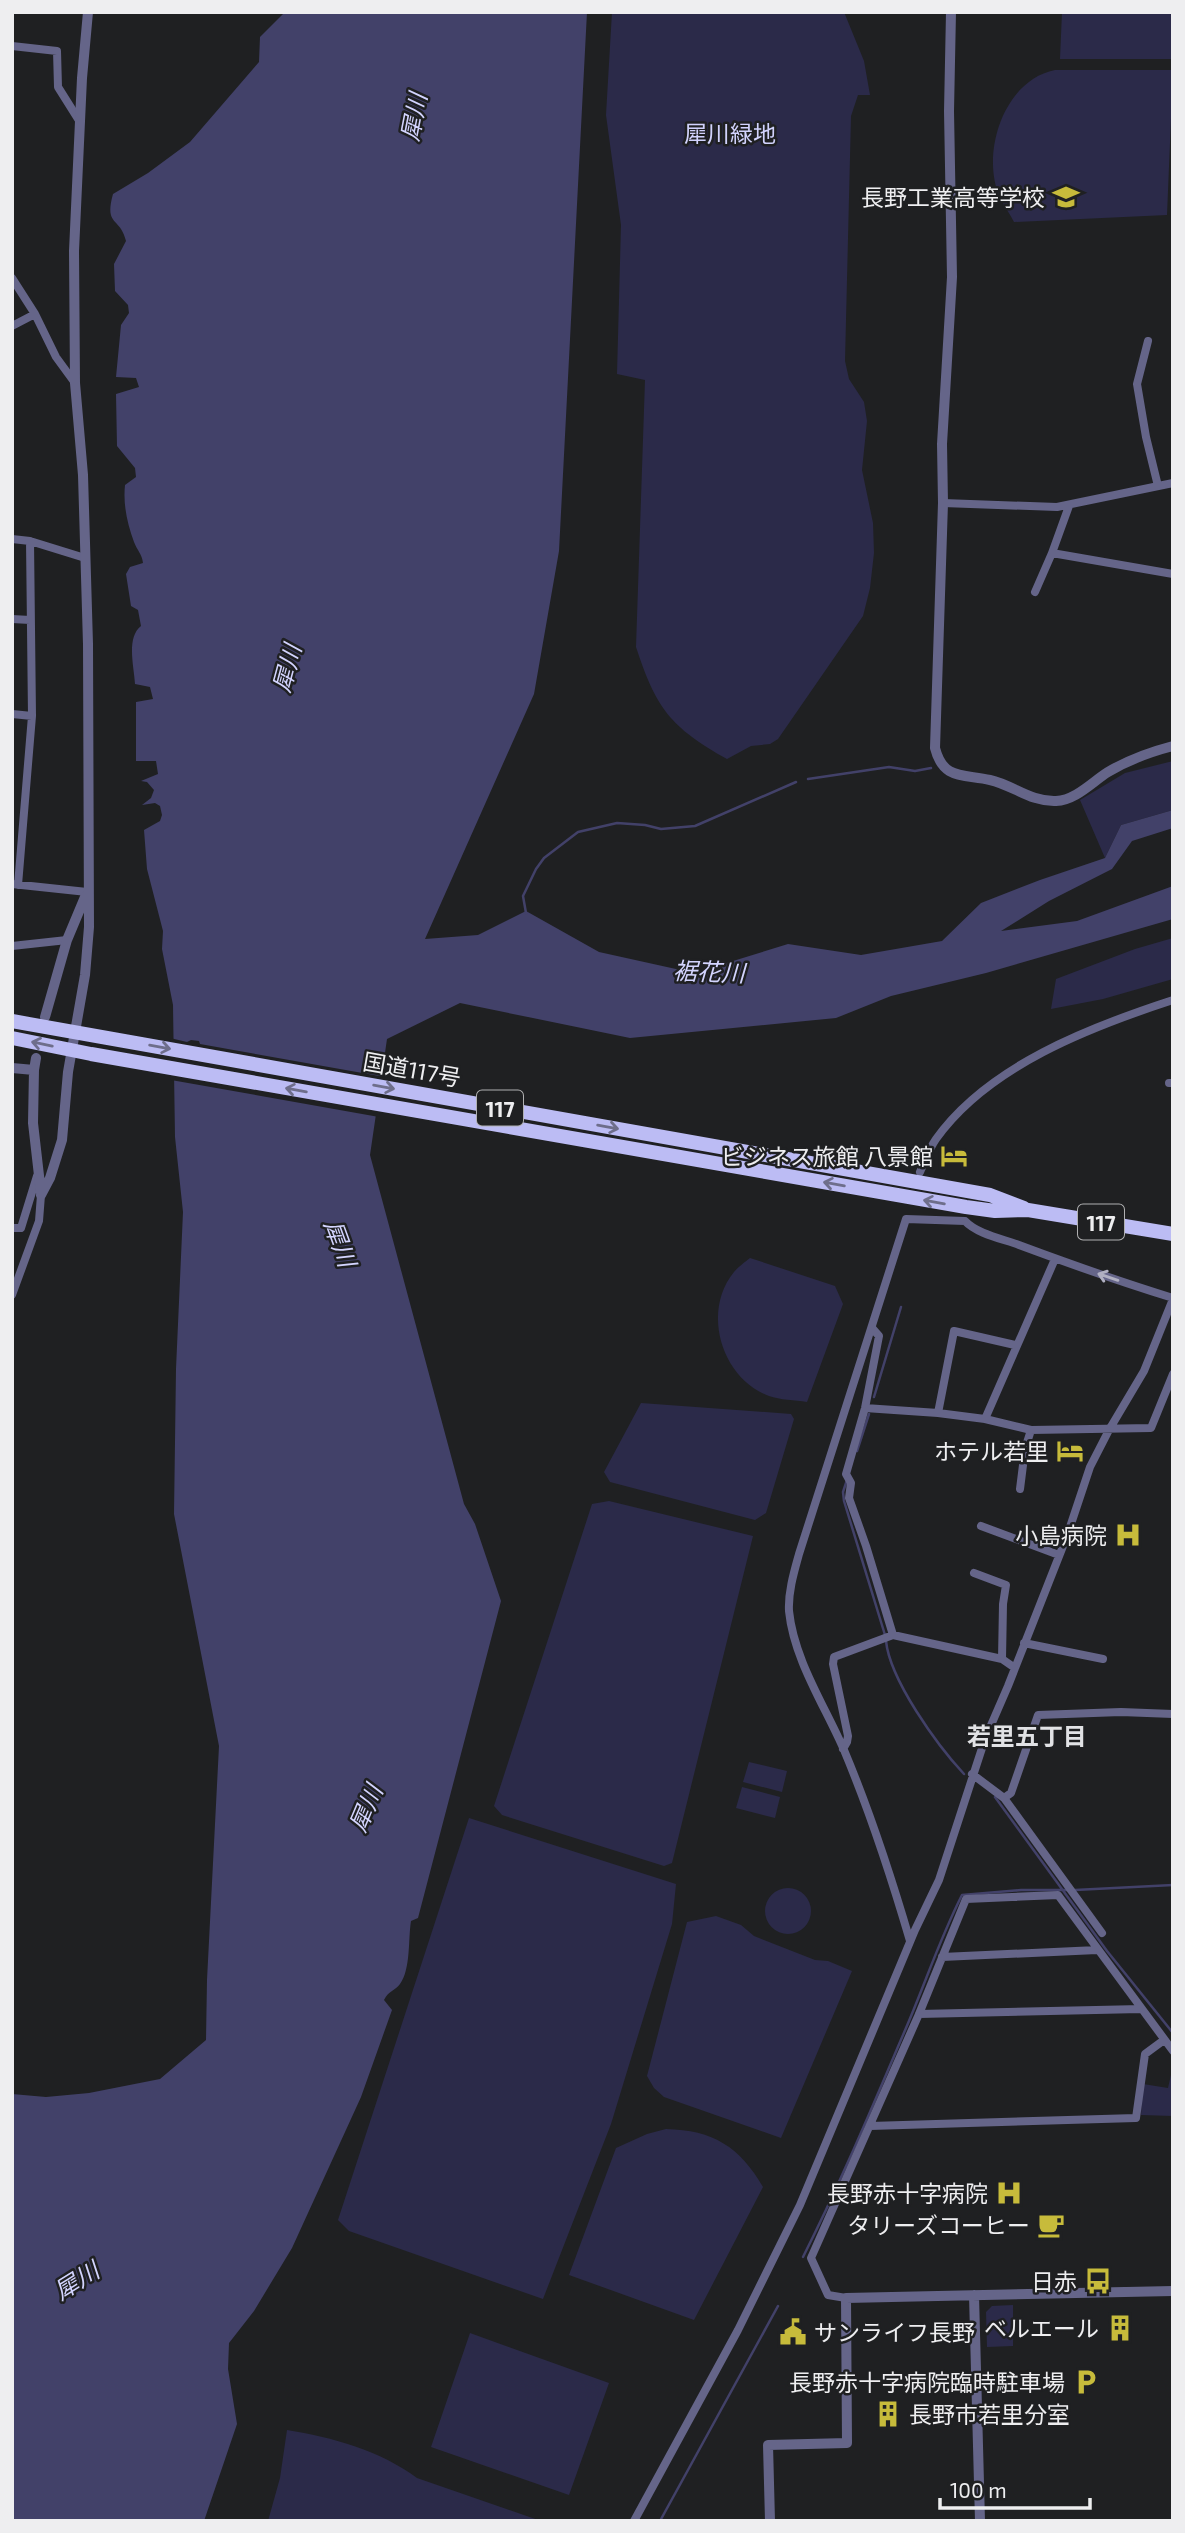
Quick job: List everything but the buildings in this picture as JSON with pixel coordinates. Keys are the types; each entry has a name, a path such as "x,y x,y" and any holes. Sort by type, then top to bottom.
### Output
{"highway":[{"name":"国道117号","path":"12,1021 913,1176 969,1192"},
{"name":"国道117号","path":"12,1038 72,1051 901,1196 966,1214"},
{"name":"117","path":"969,1192 990,1195 1028,1210"},
{"name":"117","path":"966,1214 1028,1210 1173,1234"}],"street":[{"path":"41,1195 54,1167 62,1140 88,939 90,737 83,475 75,383 74,251 88,12"},
{"path":"951,12 949,110 952,277 950,349 942,444 943,503 935,748 938,761 948,771 961,776 992,780 1025,796 1056,801 1080,792 1108,772 1128,762 1173,746"},
{"path":"12,46 57,51 58,87 80,122"},
{"path":"12,278 35,314 56,357 75,383"},
{"path":"12,326 35,314"},
{"path":"1148,341 1137,384 1158,486"},
{"path":"943,503 1069,506 1173,484"},
{"path":"1035,592 1069,506"},
{"path":"12,539 30,541 85,558"},
{"path":"30,541 32,716 15,884 87,892"},
{"path":"1052,553 1173,574"},
{"path":"12,619 30,620"},
{"path":"12,714 32,716"},
{"path":"45,1017 67,940 87,892"},
{"path":"12,946 67,940"},
{"path":"913,1176 935,1141 978,1093 1034,1058 1110,1022 1173,1000"},
{"path":"12,1295 39,1221 41,1195 33,1123 36,1058"},
{"path":"12,1068 34,1070"},
{"path":"12,1228 21,1228 39,1170"},
{"path":"634,2521 738,2330 800,2205 910,1941 939,1880 972,1774 1059,1555 1090,1466 1144,1371 1173,1299 979,1230 966,1214 969,1192"},
{"path":"910,1941 882,1846 844,1749 805,1666 789,1610 799,1554 906,1219 966,1214"},
{"path":"985,1419 1015,1345 1055,1259"},
{"path":"872,1328 880,1336 865,1408 846,1474 851,1483 849,1498 866,1546 887,1637"},
{"path":"938,1413 954,1331 1015,1345"},
{"path":"865,1408 985,1419 1031,1430 1151,1428 1173,1374"},
{"path":"1020,1489 1025,1450 1031,1430"},
{"path":"981,1526 1059,1555"},
{"path":"974,1573 1006,1585 1002,1659"},
{"path":"844,1749 848,1735 833,1664 834,1657 887,1637 1002,1659 1015,1668"},
{"path":"1024,1643 1103,1659"},
{"path":"1004,1798 1011,1793 1038,1715 1121,1712 1173,1714"},
{"path":"972,1774 1004,1798 1102,1933"},
{"path":"1173,2052 1058,1895 966,1899 919,2014 811,2258 828,2295 846,2298 1173,2291"},
{"path":"942,1957 1097,1951"},
{"path":"919,2014 1140,2009"},
{"path":"870,2126 1136,2118 1145,2054 1164,2040"},
{"path":"974,2295 980,2521"},
{"path":"770,2521 768,2445 847,2442 846,2298"}],"green space":[{"name":"犀川緑地","path":"612,12 844,12 864,61 870,95 858,95 851,116 845,361 849,379 864,402 867,421 862,470 873,523 874,553 870,588 863,616 778,739 770,744 751,746 727,759 692,737 668,714 651,686 636,647 645,380 617,374 621,225 606,115"},
{"path":"1062,12 1173,12 1173,59 1060,59"},
{"path":"1055,70 1173,70 1167,215 1014,222 1000,198 995,180 995,140 1010,103 1022,88 1037,77"},
{"path":"1173,761 1173,810 1121,825 1105,858 1080,800 1125,773"},
{"path":"1173,938 1173,979 1103,999 1051,1009 1056,979 1135,949"},
{"path":"750,1258 835,1286 843,1304 807,1402 769,1396 753,1387 739,1375 722,1343 718,1324 724,1288 734,1272"},
{"path":"641,1403 791,1414 794,1419 766,1513 755,1520 610,1482 604,1472"},
{"path":"609,1501 753,1536 672,1863 664,1866 502,1815 494,1806 592,1504"},
{"path":"749,1762 787,1771 782,1792 743,1782"},
{"path":"742,1787 780,1797 775,1818 736,1808"},
{"path":"469,1818 676,1884 672,1924 611,2124 543,2299 349,2231 338,2220"},
{"path":"788,1888 804,1895 811,1911 804,1927 788,1934 772,1927 765,1911 772,1895"},
{"path":"716,1916 741,1925 754,1936 852,1971 781,2138 664,2097 654,2088 647,2076 687,1922"},
{"path":"1173,2066 1173,2116 1141,2115 1143,2084 1168,2088"},
{"path":"666,2129 698,2133 723,2143 745,2161 763,2187 694,2320 569,2275 616,2148"},
{"path":"1013,2305 1013,2346 987,2347 986,2312 992,2306"},
{"path":"470,2333 609,2383 569,2495 431,2447"},
{"path":"287,2430 355,2446 388,2460 417,2478 541,2521 268,2521 280,2478"}],"water":[{"path":"285,12 587,12 559,551 534,694 425,939 478,935 526,911 599,952 694,973 788,944 861,955 942,941 981,903 1105,858 1121,825 1173,810 1173,828 1132,841 1112,869 1049,901 1001,931 1077,921 1173,886 1173,919 986,973 891,996 836,1018 630,1038 460,1003 387,1039 370,1155 464,1504 475,1524 501,1601 418,1918 411,1921 404,1978 384,2000 392,2010 361,2097 292,2248 254,2311 229,2343 228,2369 237,2424 204,2521 12,2521 12,2094 46,2097 89,2093 160,2079 206,2040 219,1746 174,1514 176,1369 183,1212 175,1137 173,1005 162,949 163,931 147,869 144,830 160,821 162,815 160,806 155,803 142,805 151,798 154,790 147,782 141,781 158,774 156,761 136,761 136,702 153,699 150,687 135,684 132,645 136,631 141,626 138,610 131,606 126,574 130,567 143,563 126,514 125,485 136,477 135,468 117,446 116,394 139,387 136,378 116,377 121,325 129,313 128,305 115,291 114,264 126,241 110,212 113,194 148,173 190,142 259,62 260,37"}],"pier":[{"path":"170,1038 187,1042 199,1041 200,1044 385,1077 379,1117 171,1080"}],"waterway":[{"path":"808,779 889,767 915,771 931,768"},
{"path":"526,913 523,896 536,869 544,858 578,832 617,823 661,829 695,826 796,782"},
{"path":"874,1397 901,1307"},
{"path":"857,1451 869,1414"},
{"path":"847,1480 843,1492 844,1501 885,1635"},
{"path":"886,1641 889,1657 905,1693 941,1746 964,1774"},
{"path":"995,1797 1107,1951 1173,2033"},
{"path":"1075,1890 1173,1885"},
{"path":"803,2257 856,2143 962,1895 1021,1890 1067,1890"},
{"path":"660,2521 778,2306"}],"place":[{"name":"長野工業高等学校","path":"1066,197"},
{"name":"ビジネス旅館 八景館","path":"954,1156"},
{"name":"ホテル若里","path":"1070,1451"},
{"name":"小島病院","path":"1128,1535"},
{"name":"長野赤十字病院","path":"1009,2193"},
{"name":"タリーズコーヒー","path":"1051,2225"},
{"name":"日赤","path":"1098,2281"},
{"name":"ベルエール","path":"1120,2328"},
{"name":"サンライフ長野","path":"793,2332"},
{"name":"長野赤十字病院臨時駐車場","path":"1086,2382"},
{"name":"長野市若里分室","path":"888,2414"}],"district":[{"name":"若里五丁目","path":"1027,1735"}],"water label":[{"name":"犀川","path":"413,117"},
{"name":"犀川","path":"286,668"},
{"name":"裾花川","path":"709,971"},
{"name":"犀川","path":"341,1243"},
{"name":"犀川","path":"365,1808"},
{"name":"犀川","path":"76,2280"}]}
